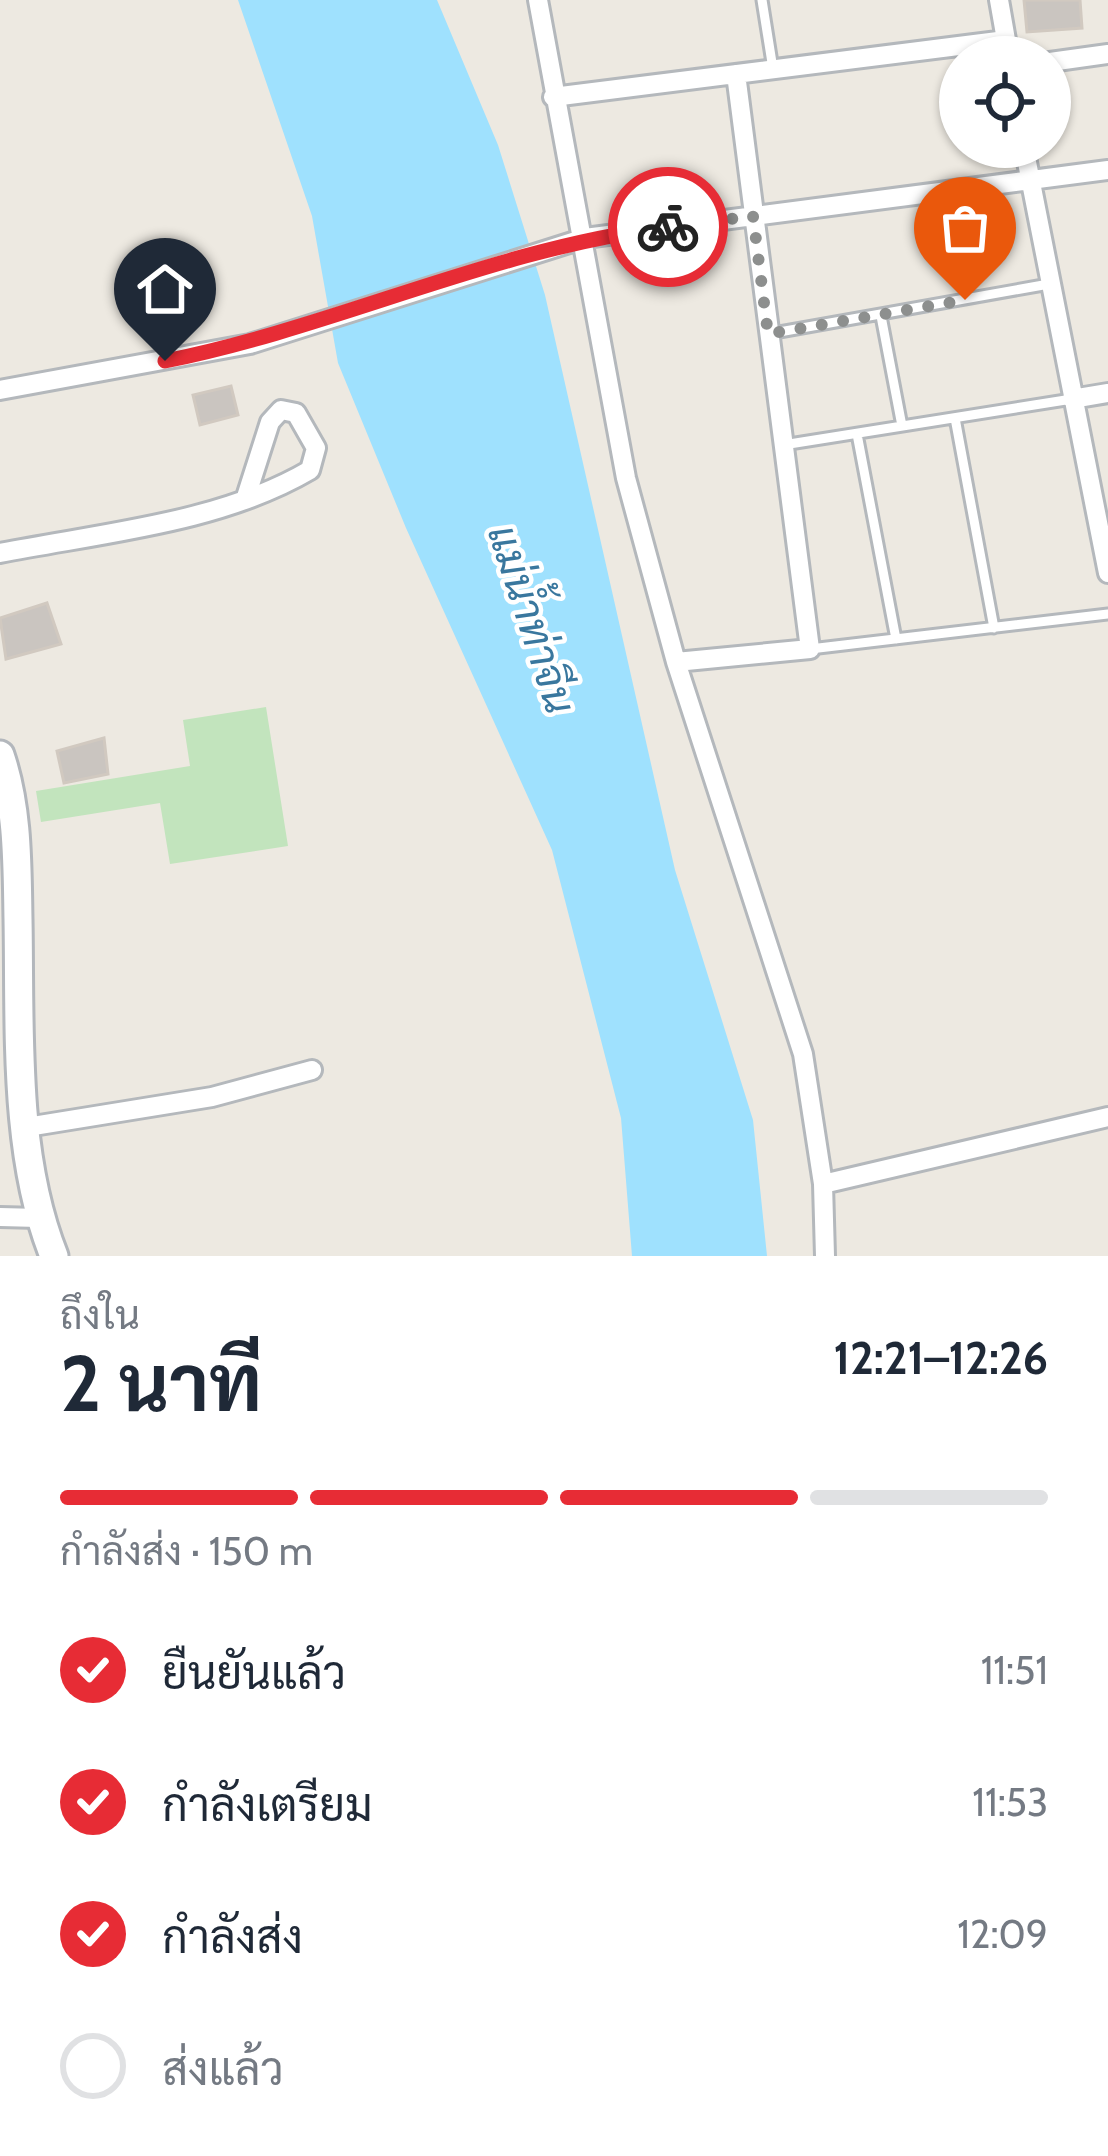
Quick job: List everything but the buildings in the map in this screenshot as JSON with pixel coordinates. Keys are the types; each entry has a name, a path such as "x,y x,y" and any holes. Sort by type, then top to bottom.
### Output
{"main road":[{"path":"0,755 9,781 19,867 27,1127 39,1218 54,1256"}],"street":[{"path":"538,0 578,239 626,478 676,662 803,1054 823,1184 825,1256"},
{"path":"999,0 1006,36"},
{"path":"553,97 939,54"},
{"path":"1071,59 1108,54"},
{"path":"676,662 810,649 736,74"},
{"path":"1028,168 1072,399 1102,514 1108,573"},
{"path":"0,390 250,344 578,239 1108,170"},
{"path":"1072,399 1108,393"},
{"path":"0,553 168,520 279,488 310,470 316,448 296,413 281,410 270,422 246,497"},
{"path":"27,1127 212,1096 312,1070"},
{"path":"823,1184 1108,1117"},
{"path":"0,1217 39,1218"}],"lane":[{"path":"762,0 773,69"},
{"path":"768,334 1049,284"},
{"path":"880,316 902,426"},
{"path":"783,445 1072,399"},
{"path":"955,418 994,628"},
{"path":"856,434 896,640"},
{"path":"810,649 1108,614"}],"green space":[{"path":"266,707 288,846 170,864 160,803 41,822 36,791 190,766 183,720"}],"water":[{"name":"แม่น้ำท่าจีน","path":"238,0 437,0 498,145 545,295 675,870 753,1120 767,1256 632,1256 621,1118 552,850 406,528 338,363 312,216"}],"way so far":[{"path":"668,227 753,216 768,334 965,300"}],"route":[{"path":"165,361 250,344 572,241 668,227"}]}
